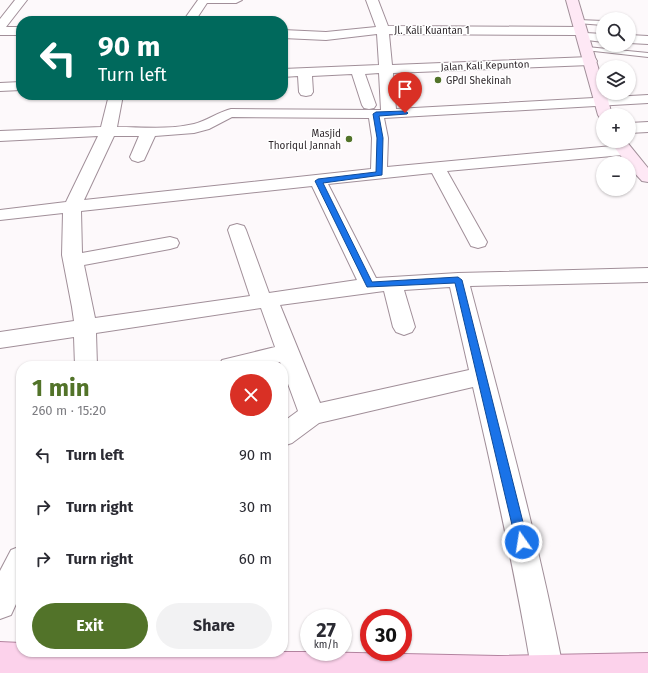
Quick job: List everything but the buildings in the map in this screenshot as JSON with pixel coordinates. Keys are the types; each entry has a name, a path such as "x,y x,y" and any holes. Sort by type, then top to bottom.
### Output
{"main road":[{"path":"572,0 603,108"},
{"path":"623,148 648,177"},
{"path":"0,658 62,668 498,672 648,669"}],"street":[{"path":"0,27 21,0"},
{"path":"193,16 204,0 236,0"},
{"path":"372,0 383,30 386,68 378,111 380,138 379,174"},
{"name":"Jl. Kali Kuantan 1","path":"288,34 326,36 383,30 581,30 596,35"},
{"path":"0,31 16,31"},
{"path":"636,39 648,40"},
{"name":"Jalan Kali Kepunton","path":"288,73 357,70 589,55"},
{"path":"357,70 378,111"},
{"path":"305,72 306,92"},
{"path":"0,87 16,86"},
{"path":"86,361 83,307 72,255 72,208 108,131 115,100"},
{"path":"603,108 648,100"},
{"path":"0,136 108,131 149,132 193,129 201,127 223,115 231,113 596,108"},
{"path":"636,128 648,127"},
{"path":"138,157 149,132"},
{"path":"0,215 437,168 596,148"},
{"path":"437,168 478,242"},
{"path":"318,181 370,285"},
{"path":"237,230 288,352 312,415"},
{"path":"73,261 170,243"},
{"path":"0,340 370,285 458,280 648,275"},
{"path":"458,280 532,584 548,672"},
{"path":"392,284 404,327"},
{"path":"251,361 288,352"},
{"path":"288,432 312,415 482,376"},
{"path":"2,599 16,570"}],"lane":[{"path":"581,30 596,25"},
{"path":"589,55 648,55"}],"place":[{"name":"GPdI Shekinah","path":"438,80"},
{"name":"Masjid Thoriqul Jannah","path":"349,139"}],"route":[{"path":"405,113 376,114 381,156 379,174 318,181 370,285 458,280 522,542"}]}
